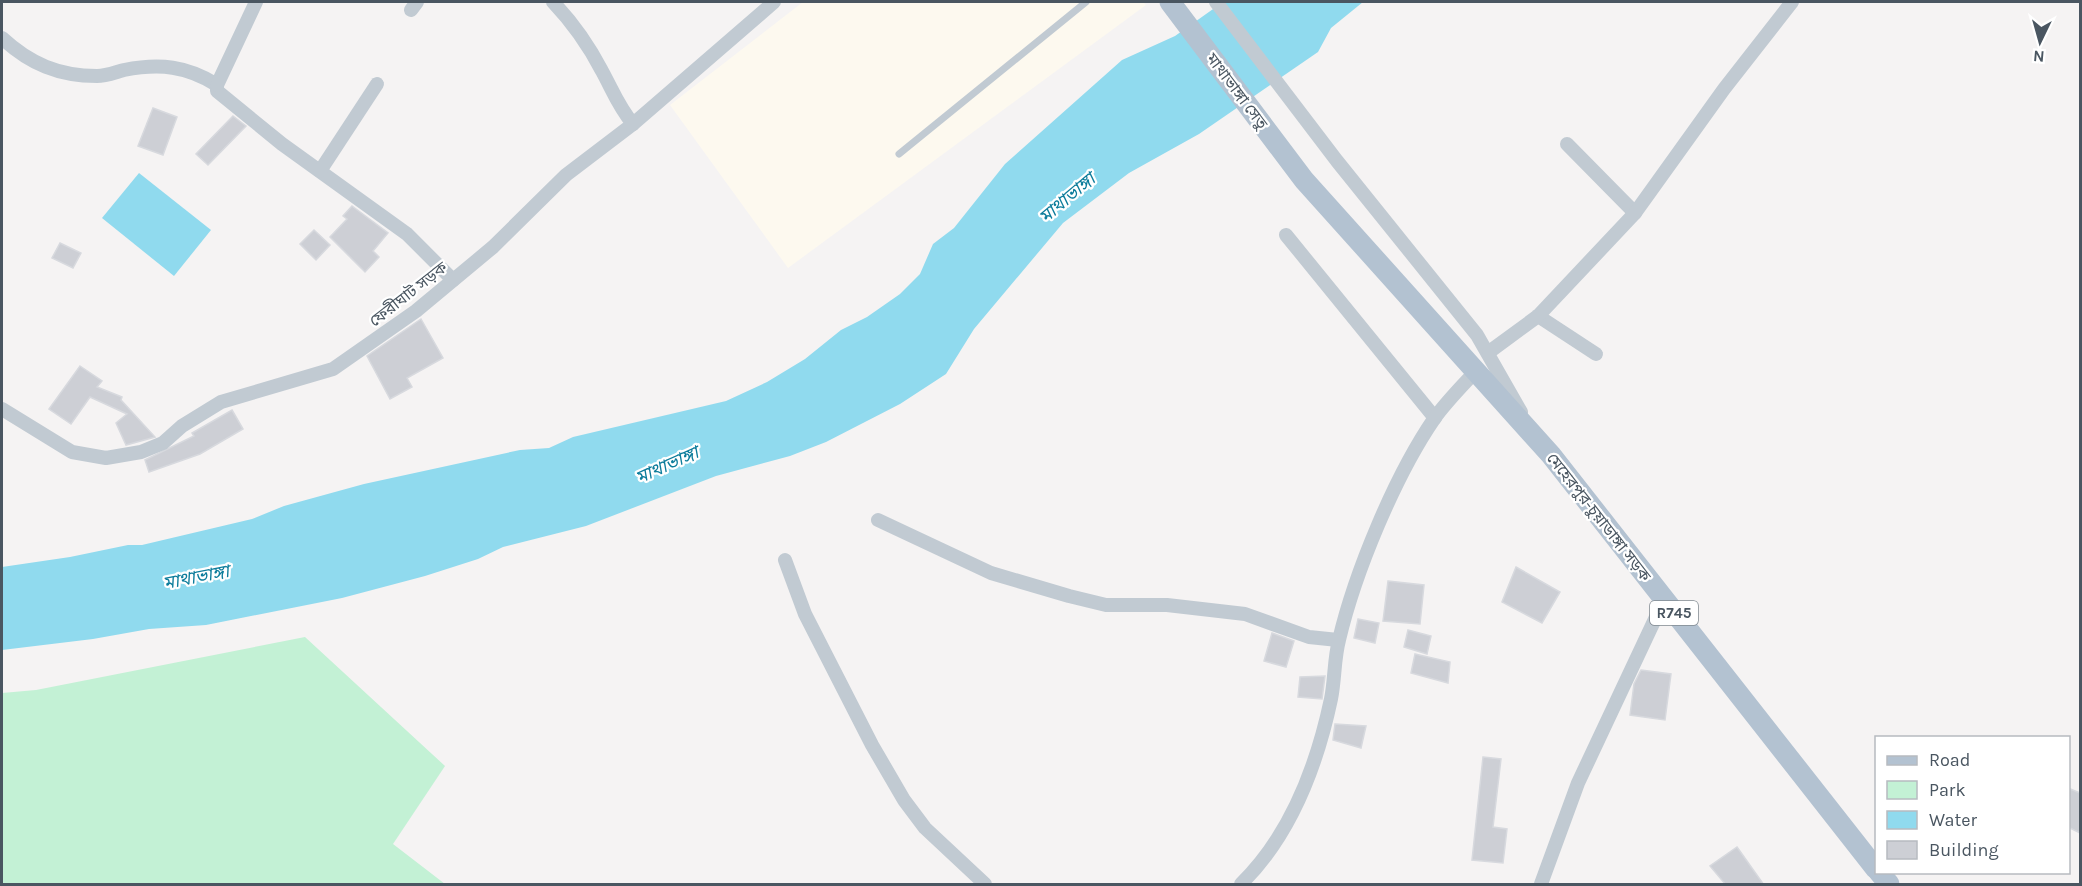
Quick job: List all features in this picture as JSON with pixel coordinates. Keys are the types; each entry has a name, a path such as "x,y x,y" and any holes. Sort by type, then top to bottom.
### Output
{"main road":[{"name":"মাথাভাঙ্গা সেতু","path":"1170,2 1304,180"},
{"name":"মেহেরপুর-চুয়াডাঙ্গা সড়ক","path":"1304,180 1533,435 1875,867"}],"street":[{"path":"256,2 217,85 217,91 320,171 407,234 453,280"},
{"path":"553,2 574,28 602,70 617,106 633,124"},
{"name":"ফেরীঘাট সড়ক","path":"2,409 72,452 106,458 141,452 163,443 182,426 221,402 333,369 416,312 493,247 566,175 633,124 774,2"},
{"path":"1216,2 1489,352 1533,435"},
{"path":"1489,352 1538,316 1635,213 1724,89 1792,2"},
{"path":"2,38 34,63 59,73 100,77 127,70 169,66 197,73 217,85"},
{"path":"320,171 377,84"},
{"path":"1567,144 1635,213"},
{"path":"1286,235 1435,418"},
{"path":"1538,316 1596,354"},
{"path":"1241,885 1256,870 1299,801 1320,746 1332,696 1338,640 1386,508 1435,418 1476,371"},
{"path":"878,520 991,573 1078,598 1106,605 1167,605 1245,614 1309,637 1338,640"},
{"path":"785,560 805,614 872,746 904,800 925,828 985,885"},
{"path":"1541,885 1578,783 1664,600"}],"lane":[{"path":"899,154 1086,2"}],"shaded area":[{"path":"803,2 1143,2 1146,5 788,268 670,105"}],"green space":[{"path":"305,637 445,766 393,844 445,884 2,884 2,693 36,690"}],"water":[{"name":"মাথাভাঙ্গা","path":"1223,2 1363,2 1331,28 1318,52 1199,134 1129,173 1063,223 974,329 946,374 900,404 826,442 790,456 716,476 586,526 503,547 478,559 425,576 342,598 206,625 149,629 93,639 2,650 2,567 70,557 128,545 142,545 252,519 284,506 364,484 520,450 549,448 573,437 726,401 767,382 805,359 841,330 867,317 900,294 920,274 933,244 954,228 1005,164 1122,60 1175,36"},
{"path":"139,173 211,230 174,276 102,218"}],"building":[{"path":"153,108 177,117 163,155 138,146"},
{"path":"233,116 246,126 208,165 196,154"},
{"path":"352,206 388,233 373,251 379,257 365,272 330,237 347,219 343,216"},
{"path":"314,230 330,245 316,260 300,244"},
{"path":"60,243 81,253 73,268 52,258"},
{"path":"421,319 443,358 407,378 412,387 390,399 367,356"},
{"path":"80,366 102,381 97,387 122,397 121,400 155,437 126,445 116,423 127,414 90,397 71,424 49,409"},
{"path":"232,410 243,429 200,454 149,472 145,460 194,436 192,433"},
{"path":"1516,567 1560,592 1542,623 1502,602"},
{"path":"1388,581 1424,585 1420,624 1383,621"},
{"path":"1358,619 1379,623 1375,643 1354,638"},
{"path":"1408,630 1431,636 1427,654 1404,647"},
{"path":"1272,633 1294,641 1286,667 1264,661"},
{"path":"1415,654 1450,662 1448,683 1411,673"},
{"path":"1641,670 1671,674 1665,720 1630,715 1634,684"},
{"path":"1325,676 1322,699 1298,697 1300,677"},
{"path":"1335,724 1366,726 1361,748 1333,740"},
{"path":"1483,757 1501,759 1493,827 1507,829 1503,863 1472,860"},
{"path":"2070,789 2080,793 2080,833 2070,828"},
{"path":"1737,847 1764,885 1726,885 1710,866"}]}
